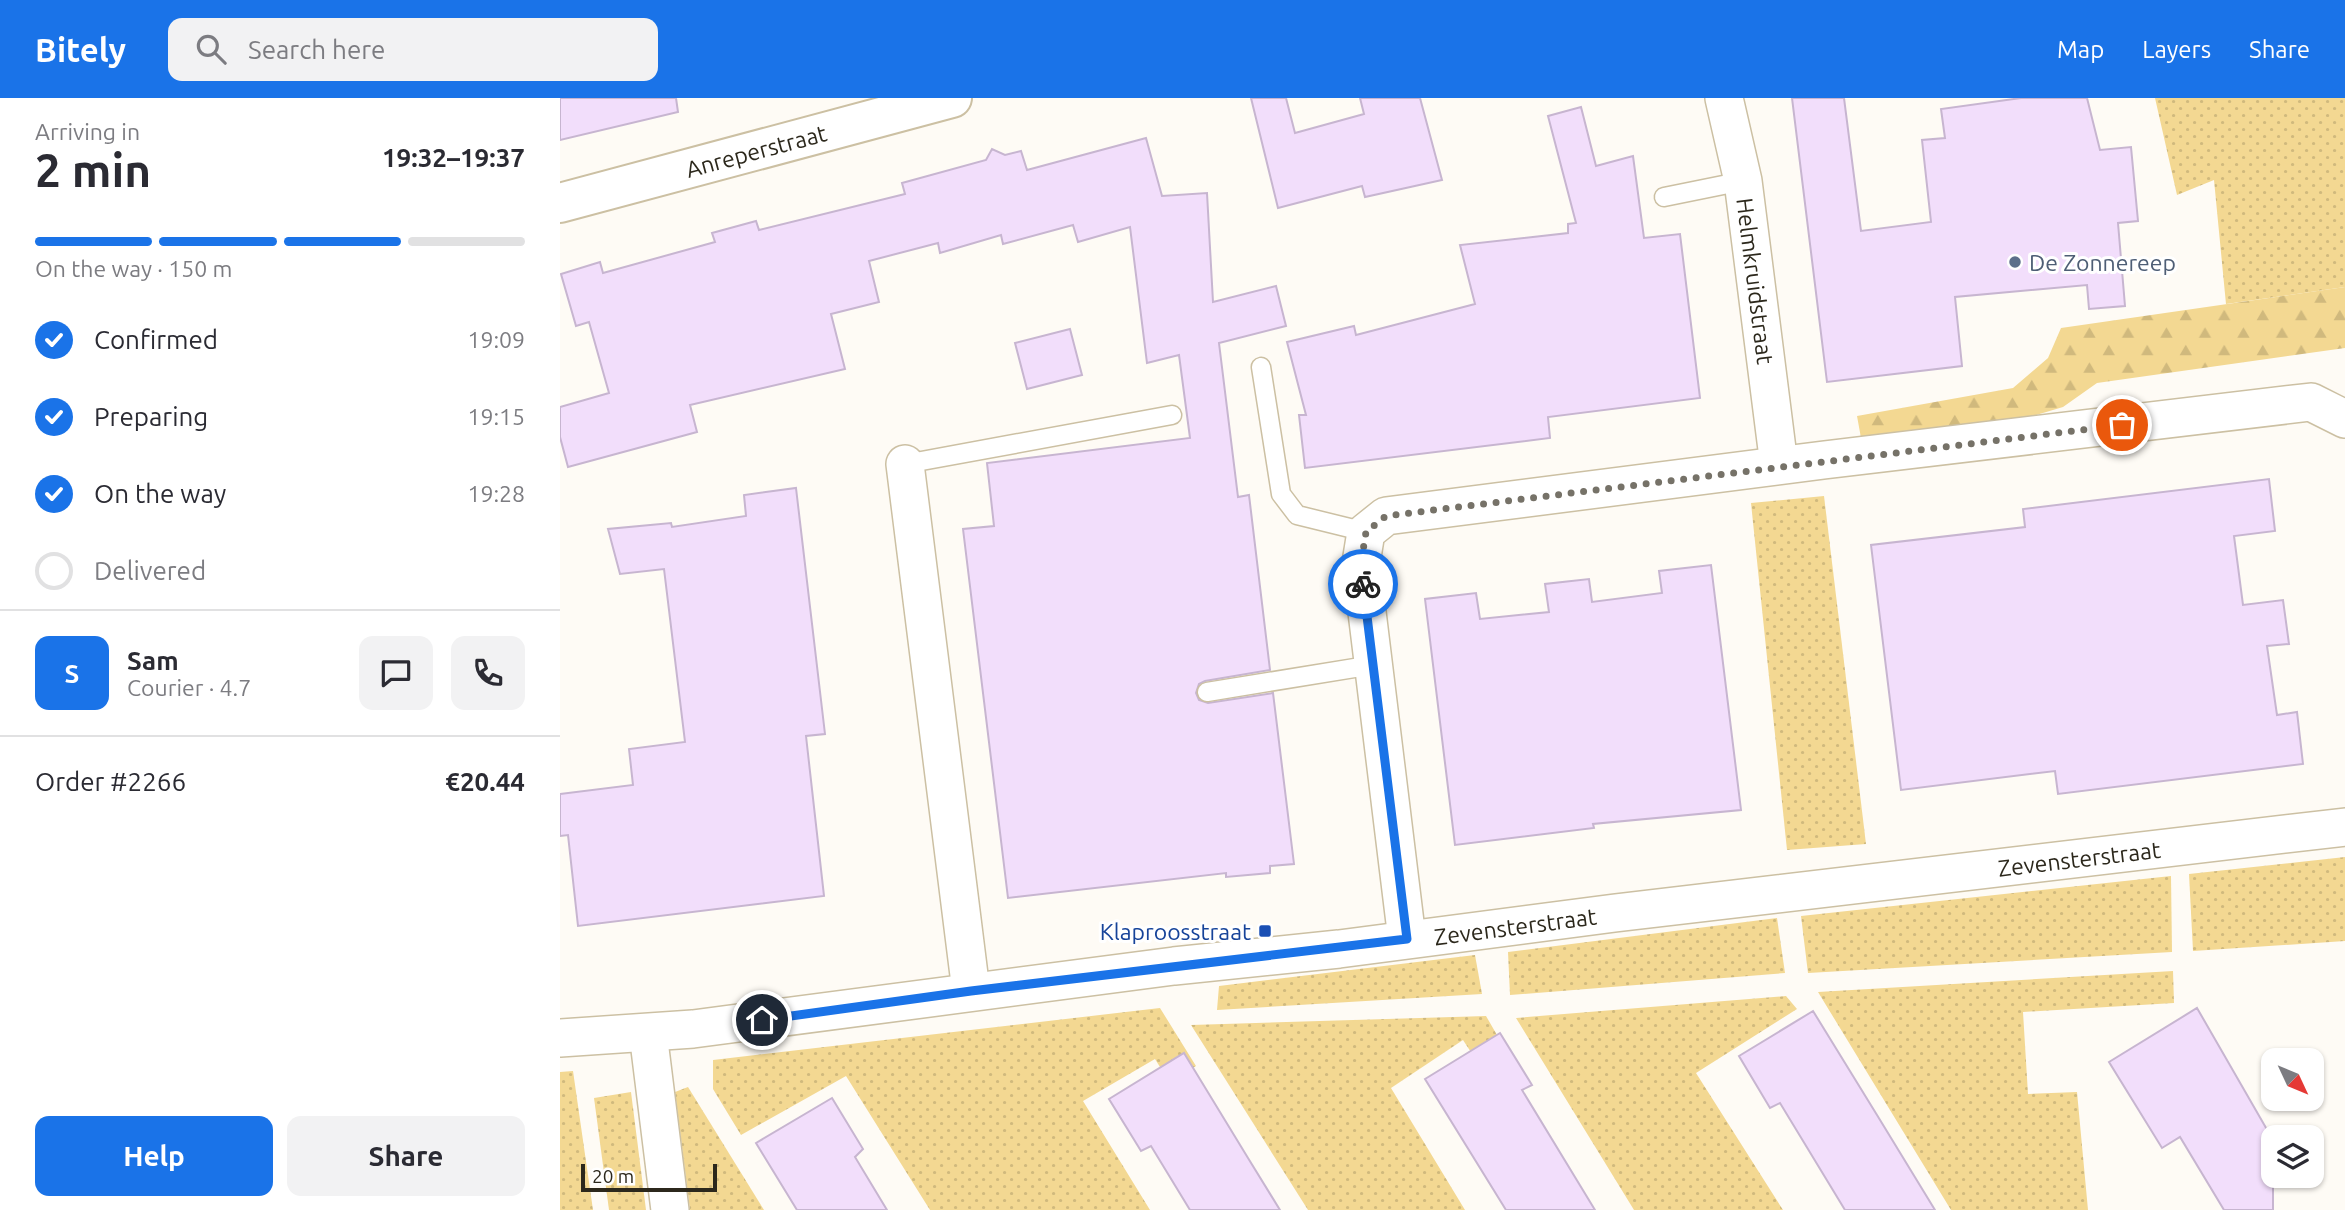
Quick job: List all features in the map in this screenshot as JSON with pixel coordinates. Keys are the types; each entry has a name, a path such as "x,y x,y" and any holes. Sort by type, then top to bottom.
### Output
{"street":[{"name":"Anreperstraat","path":"560,203 952,98"},
{"name":"Helmkruidstraat","path":"1724,98 1743,181 1780,465"},
{"path":"1407,939 1361,563 1366,532 1386,516 1780,465 2311,402 2345,419"},
{"path":"905,464 971,991"},
{"name":"Zevensterstraat","path":"560,1038 648,1033 971,991 2345,827"},
{"path":"648,1033 670,1210"}],"lane":[{"path":"1664,197 1743,181"},
{"path":"1261,367 1281,494 1297,515 1366,532"},
{"path":"905,464 1171,415"},
{"path":"1207,692 1373,665"}],"green space":[{"path":"2155,98 2345,98 2345,287 2226,304 2214,180 2177,195"},
{"path":"2345,287 2345,348 2097,383 2063,407 2002,425 1861,438 1857,416 2013,388 2048,358 2061,328"},
{"path":"1824,496 1866,844 1787,850 1751,503"},
{"path":"2345,857 2345,941 2193,951 2189,874"},
{"path":"2171,876 2172,952 1808,973 1801,916"},
{"path":"1777,918 1785,973 1510,995 1508,952"},
{"path":"1475,955 1482,994 1217,1010 1219,986"},
{"path":"2173,971 2174,1003 2023,1012 2028,1094 2077,1092 2088,1210 1951,1210 1818,992"},
{"path":"1786,996 1797,1009 1696,1073 1783,1210 1634,1210 1516,1018"},
{"path":"1160,1008 1196,1066 1170,1083 1155,1059 1083,1101 1150,1210 930,1210 846,1076 741,1135 713,1089 713,1060"},
{"path":"1486,1016 1508,1054 1484,1072 1463,1040 1391,1088 1465,1210 1308,1210 1191,1025"},
{"path":"573,1071 593,1210 560,1210 560,1072"},
{"path":"688,1087 764,1210 690,1210 675,1092"},
{"path":"631,1092 646,1210 609,1210 594,1098"}],"building":[{"path":"560,98 676,98 678,112 560,140"},
{"path":"1251,98 1286,98 1295,133 1364,114 1360,98 1420,98 1442,180 1365,197 1362,186 1278,208"},
{"path":"1792,98 1844,98 1861,231 1931,222 1922,140 1945,138 1941,109 2021,98 2087,98 2100,150 2131,147 2138,221 2118,223 2125,306 2089,309 2087,285 1955,297 1962,366 1827,382"},
{"path":"1581,107 1596,166 1633,156 1644,238 1680,234 1700,398 1548,417 1550,438 1305,468 1299,415 1306,415 1287,342 1354,326 1356,335 1475,304 1460,245 1568,233 1568,224 1576,223 1548,116"},
{"path":"1146,138 1162,196 1207,193 1213,302 1276,286 1286,326 1219,343 1238,497 1249,495 1270,670 1205,681 1199,684 1196,693 1199,700 1208,703 1273,693 1294,864 1270,866 1270,873 1226,877 1226,873 1008,898 963,529 994,526 987,463 1190,438 1179,355 1147,363 1130,227 1078,242 1073,225 1003,244 1001,235 940,253 938,243 869,261 879,302 831,314 845,369 690,405 697,432 568,467 560,437 560,407 609,393 589,322 576,326 561,274 600,262 603,273 715,242 712,233 756,221 759,230 905,194 902,183 986,160 992,149 1005,155 1021,151 1027,170"},
{"path":"1070,329 1082,375 1027,389 1015,343"},
{"path":"2269,479 2275,531 2234,536 2243,605 2283,600 2289,644 2267,646 2277,715 2297,712 2303,764 2058,794 2055,771 1901,790 1871,545 2025,527 2023,509"},
{"path":"796,488 825,734 806,736 824,896 578,926 568,835 560,836 560,794 633,785 629,749 685,742 664,569 620,574 608,529 671,523 672,527 746,516 744,495"},
{"path":"1711,565 1741,810 1593,824 1594,828 1455,845 1425,599 1476,593 1480,619 1549,612 1545,584 1589,579 1592,602 1662,593 1659,571"},
{"path":"2197,1008 2264,1125 2261,1125 2261,1188 2273,1188 2273,1210 2224,1210 2180,1137 2162,1148 2109,1062"},
{"path":"1813,1011 1935,1210 1845,1210 1780,1103 1770,1108 1739,1056"},
{"path":"1500,1033 1532,1085 1522,1090 1595,1210 1506,1210 1425,1079"},
{"path":"1184,1053 1280,1210 1190,1210 1151,1146 1141,1151 1109,1099"},
{"path":"832,1098 863,1149 855,1157 887,1210 797,1210 756,1143"}],"way so far":[{"path":"1363,584 1361,563 1366,532 1386,516 1802,462 2122,425"}],"place":[{"name":"De Zonnereep","path":"2015,262"},
{"name":"Klaproosstraat","path":"1265,931"}],"route":[{"path":"762,1020 971,991 1407,939 1363,584"}]}
